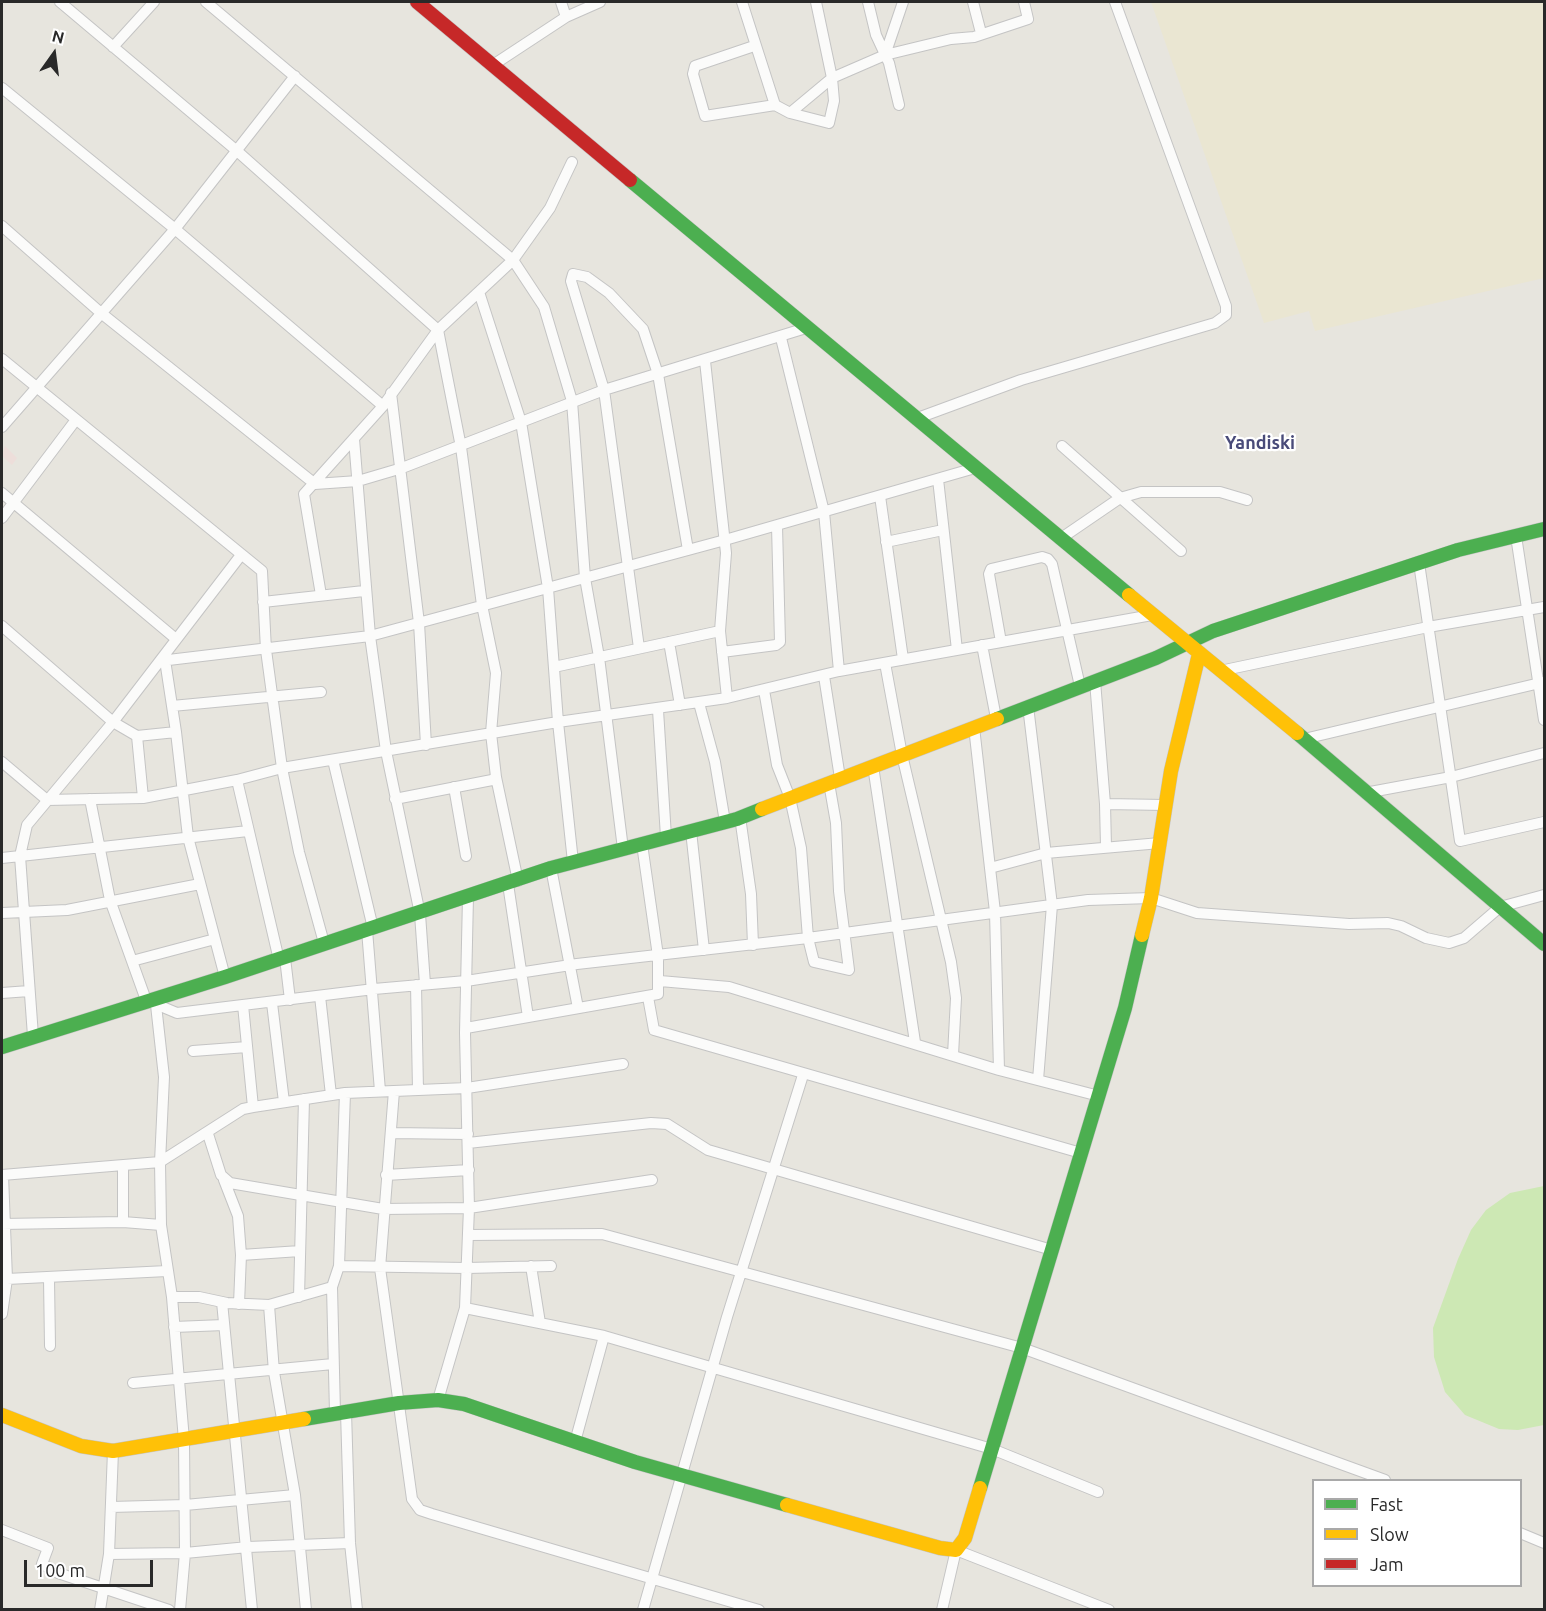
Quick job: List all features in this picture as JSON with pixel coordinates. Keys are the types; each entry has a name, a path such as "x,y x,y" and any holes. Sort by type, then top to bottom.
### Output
{"street":[{"path":"60,2 237,151 438,330 461,447 482,605 496,674 491,734 513,882 520,973 528,1017"},
{"path":"113,46 154,2"},
{"path":"206,2 513,260 544,307 572,401 585,578 608,717 623,849"},
{"path":"417,2 915,419 1304,739 1545,944"},
{"path":"561,2 566,16"},
{"path":"493,65 566,16 600,2"},
{"path":"742,2 754,46 775,105"},
{"path":"754,46 695,66 693,74 705,116 775,105 790,113 829,123 834,101 832,78 816,2"},
{"path":"868,2 876,35 885,55 899,105"},
{"path":"885,55 903,2"},
{"path":"973,2 981,33"},
{"path":"790,113 832,78 885,55 981,33 1028,19 1024,2"},
{"path":"915,419 1021,380 1215,322 1226,315 1226,306 1115,2"},
{"path":"2,428 175,229 295,76"},
{"path":"2,88 175,229 383,406"},
{"path":"321,595 304,494 383,406 438,330 513,260 550,208 572,162"},
{"path":"2,226 100,313 315,484 358,481 402,468 461,447 572,401 781,338 806,328"},
{"path":"639,648 630,566 604,390 571,281 573,274 587,277 609,293 644,329 658,374 688,550"},
{"path":"478,292 521,422 548,588 558,722 573,862"},
{"path":"781,338 824,512 839,671"},
{"path":"2,359 241,555 254,561 262,571 266,650 282,768 300,852 324,943"},
{"path":"705,361 725,540 726,581 720,631 727,698"},
{"path":"391,393 402,468 419,623 426,745"},
{"path":"2,518 75,421"},
{"path":"354,439 364,591 370,636 386,751 420,914 418,1090"},
{"path":"1062,446 1181,551"},
{"path":"162,661 370,636 725,540 975,468"},
{"path":"938,479 957,650"},
{"path":"1060,539 1120,498 1140,492 1220,492 1247,500"},
{"path":"2,493 176,639"},
{"path":"880,496 903,659"},
{"path":"722,652 776,645 780,642 777,525"},
{"path":"2,1047 225,978 551,868 740,817 1301,600 1419,563 1545,528"},
{"path":"886,542 944,530"},
{"path":"1516,536 1541,682 1545,720"},
{"path":"33,1036 22,913 20,856 27,825 162,661 176,639 241,555"},
{"path":"1001,642 989,574 991,569 1042,557 1052,564 1080,686"},
{"path":"1419,563 1460,841 1545,822"},
{"path":"263,602 364,591"},
{"path":"1220,671 1428,627 1545,607"},
{"path":"2,762 46,800 143,798 237,780 282,768 558,722 658,710 727,698 839,671 1152,615"},
{"path":"2,626 113,722 137,736 176,732"},
{"path":"554,667 720,631"},
{"path":"669,642 680,705"},
{"path":"982,645 996,718"},
{"path":"942,1610 956,1550 964,1538 992,1449 1125,1008 1151,898 1165,805 1199,654"},
{"path":"162,661 176,732 188,837 225,978"},
{"path":"885,663 902,755 941,920 956,998 953,1055"},
{"path":"764,690 777,765 790,798 801,848 808,938 814,962 849,970 824,676"},
{"path":"1095,681 1105,804 1106,847"},
{"path":"1304,739 1541,682"},
{"path":"172,706 321,692"},
{"path":"699,703 715,762 725,822"},
{"path":"1028,706 1052,905 1038,1080"},
{"path":"658,710 666,837"},
{"path":"974,727 995,912 999,1070"},
{"path":"137,736 143,798"},
{"path":"1365,793 1451,777 1545,753"},
{"path":"333,760 370,929 380,1091"},
{"path":"873,766 915,1042"},
{"path":"395,799 492,780 496,777"},
{"path":"237,780 282,959 290,1000"},
{"path":"454,788 466,856"},
{"path":"90,799 110,900 132,961 151,1002 164,1077 160,1162 161,1225 172,1297 184,1440 185,1553 180,1610"},
{"path":"1105,804 1165,805"},
{"path":"740,817 751,894 753,945"},
{"path":"2,858 248,831"},
{"path":"691,831 704,950"},
{"path":"990,868 1046,853 1160,843"},
{"path":"466,1028 658,994 660,981 658,956 642,844"},
{"path":"551,868 578,1008"},
{"path":"2,914 67,910 200,884"},
{"path":"151,1002 168,1011 185,1013 374,989 466,981 568,965 753,945 1052,905 1151,898 1197,913 1349,924 1388,923 1401,926 1426,938 1449,943 1464,938 1500,906 1545,895"},
{"path":"438,1400 465,1308 469,1208 466,1028 468,897"},
{"path":"132,961 215,939"},
{"path":"660,981 729,987 915,1042 999,1070 1098,1096"},
{"path":"2,993 29,991"},
{"path":"320,996 331,1095"},
{"path":"648,997 654,1030 1081,1154"},
{"path":"272,1003 284,1102"},
{"path":"243,1005 253,1107"},
{"path":"194,1051 247,1047"},
{"path":"2,1312 7,1279 2,1175 160,1162 208,1134 243,1109 253,1107 345,1093 467,1088 623,1064"},
{"path":"643,1610 803,1075"},
{"path":"394,1091 380,1268 412,1499 420,1510 759,1610"},
{"path":"345,1093 339,1266 332,1287 333,1364 340,1413 357,1610"},
{"path":"299,1297 304,1099"},
{"path":"391,1133 468,1138 651,1123 667,1124 708,1150 1053,1250"},
{"path":"208,1134 238,1216 241,1255 239,1304"},
{"path":"123,1166 123,1222"},
{"path":"386,1175 469,1170"},
{"path":"224,1180 383,1209 469,1208 652,1180"},
{"path":"3,1224 123,1222 161,1225"},
{"path":"468,1235 602,1234 1022,1348 1382,1479"},
{"path":"241,1255 300,1251"},
{"path":"339,1266 380,1268 551,1266"},
{"path":"531,1266 540,1323"},
{"path":"7,1279 48,1279 167,1271"},
{"path":"48,1279 50,1347"},
{"path":"172,1297 198,1297 239,1304 269,1305 332,1287"},
{"path":"222,1302 233,1431 248,1547 252,1610"},
{"path":"269,1305 274,1372 295,1495 306,1610"},
{"path":"465,1308 604,1336 713,1370 992,1449 1098,1492"},
{"path":"174,1328 224,1325"},
{"path":"575,1442 604,1336"},
{"path":"133,1383 274,1372 333,1364"},
{"path":"2,1415 81,1446 113,1451 399,1403 438,1400 464,1404 575,1442 683,1475 940,1548 956,1550 1108,1610"},
{"path":"100,1610 109,1554 113,1451"},
{"path":"111,1507 185,1505 295,1495"},
{"path":"2,1530 48,1548 42,1564 58,1573 170,1610"},
{"path":"1522,1533 1545,1543"},
{"path":"109,1554 185,1553 248,1547 350,1543"}],"shaded area":[{"path":"1151,2 1544,2 1544,278 1315,331 1309,311 1264,323"},
{"path":"5,446 17,458 12,465 2,456"}],"green space":[{"path":"1544,1186 1544,1425 1518,1430 1499,1429 1465,1415 1445,1392 1434,1357 1433,1328 1471,1230 1486,1210 1510,1193"}],"traffic: fast":[{"path":"630,180 1129,595"},
{"path":"997,719 1156,658 1213,631 1458,550 1544,529"},
{"path":"1297,733 1544,944"},
{"path":"2,1047 225,977 551,868 737,819 762,809"},
{"path":"980,1488 1125,1008 1142,935"},
{"path":"304,1419 399,1403 438,1400 464,1404 635,1462 787,1505"}],"traffic: slow":[{"path":"1129,595 1297,733"},
{"path":"1142,935 1151,898 1171,771 1199,654"},
{"path":"762,809 997,719"},
{"path":"2,1415 81,1446 113,1451 304,1419"},
{"path":"787,1505 940,1548 956,1550 965,1538 980,1488"}],"traffic: jam":[{"path":"417,2 630,180"}],"district":[{"name":"Yandiski","path":"1260,443"}]}
